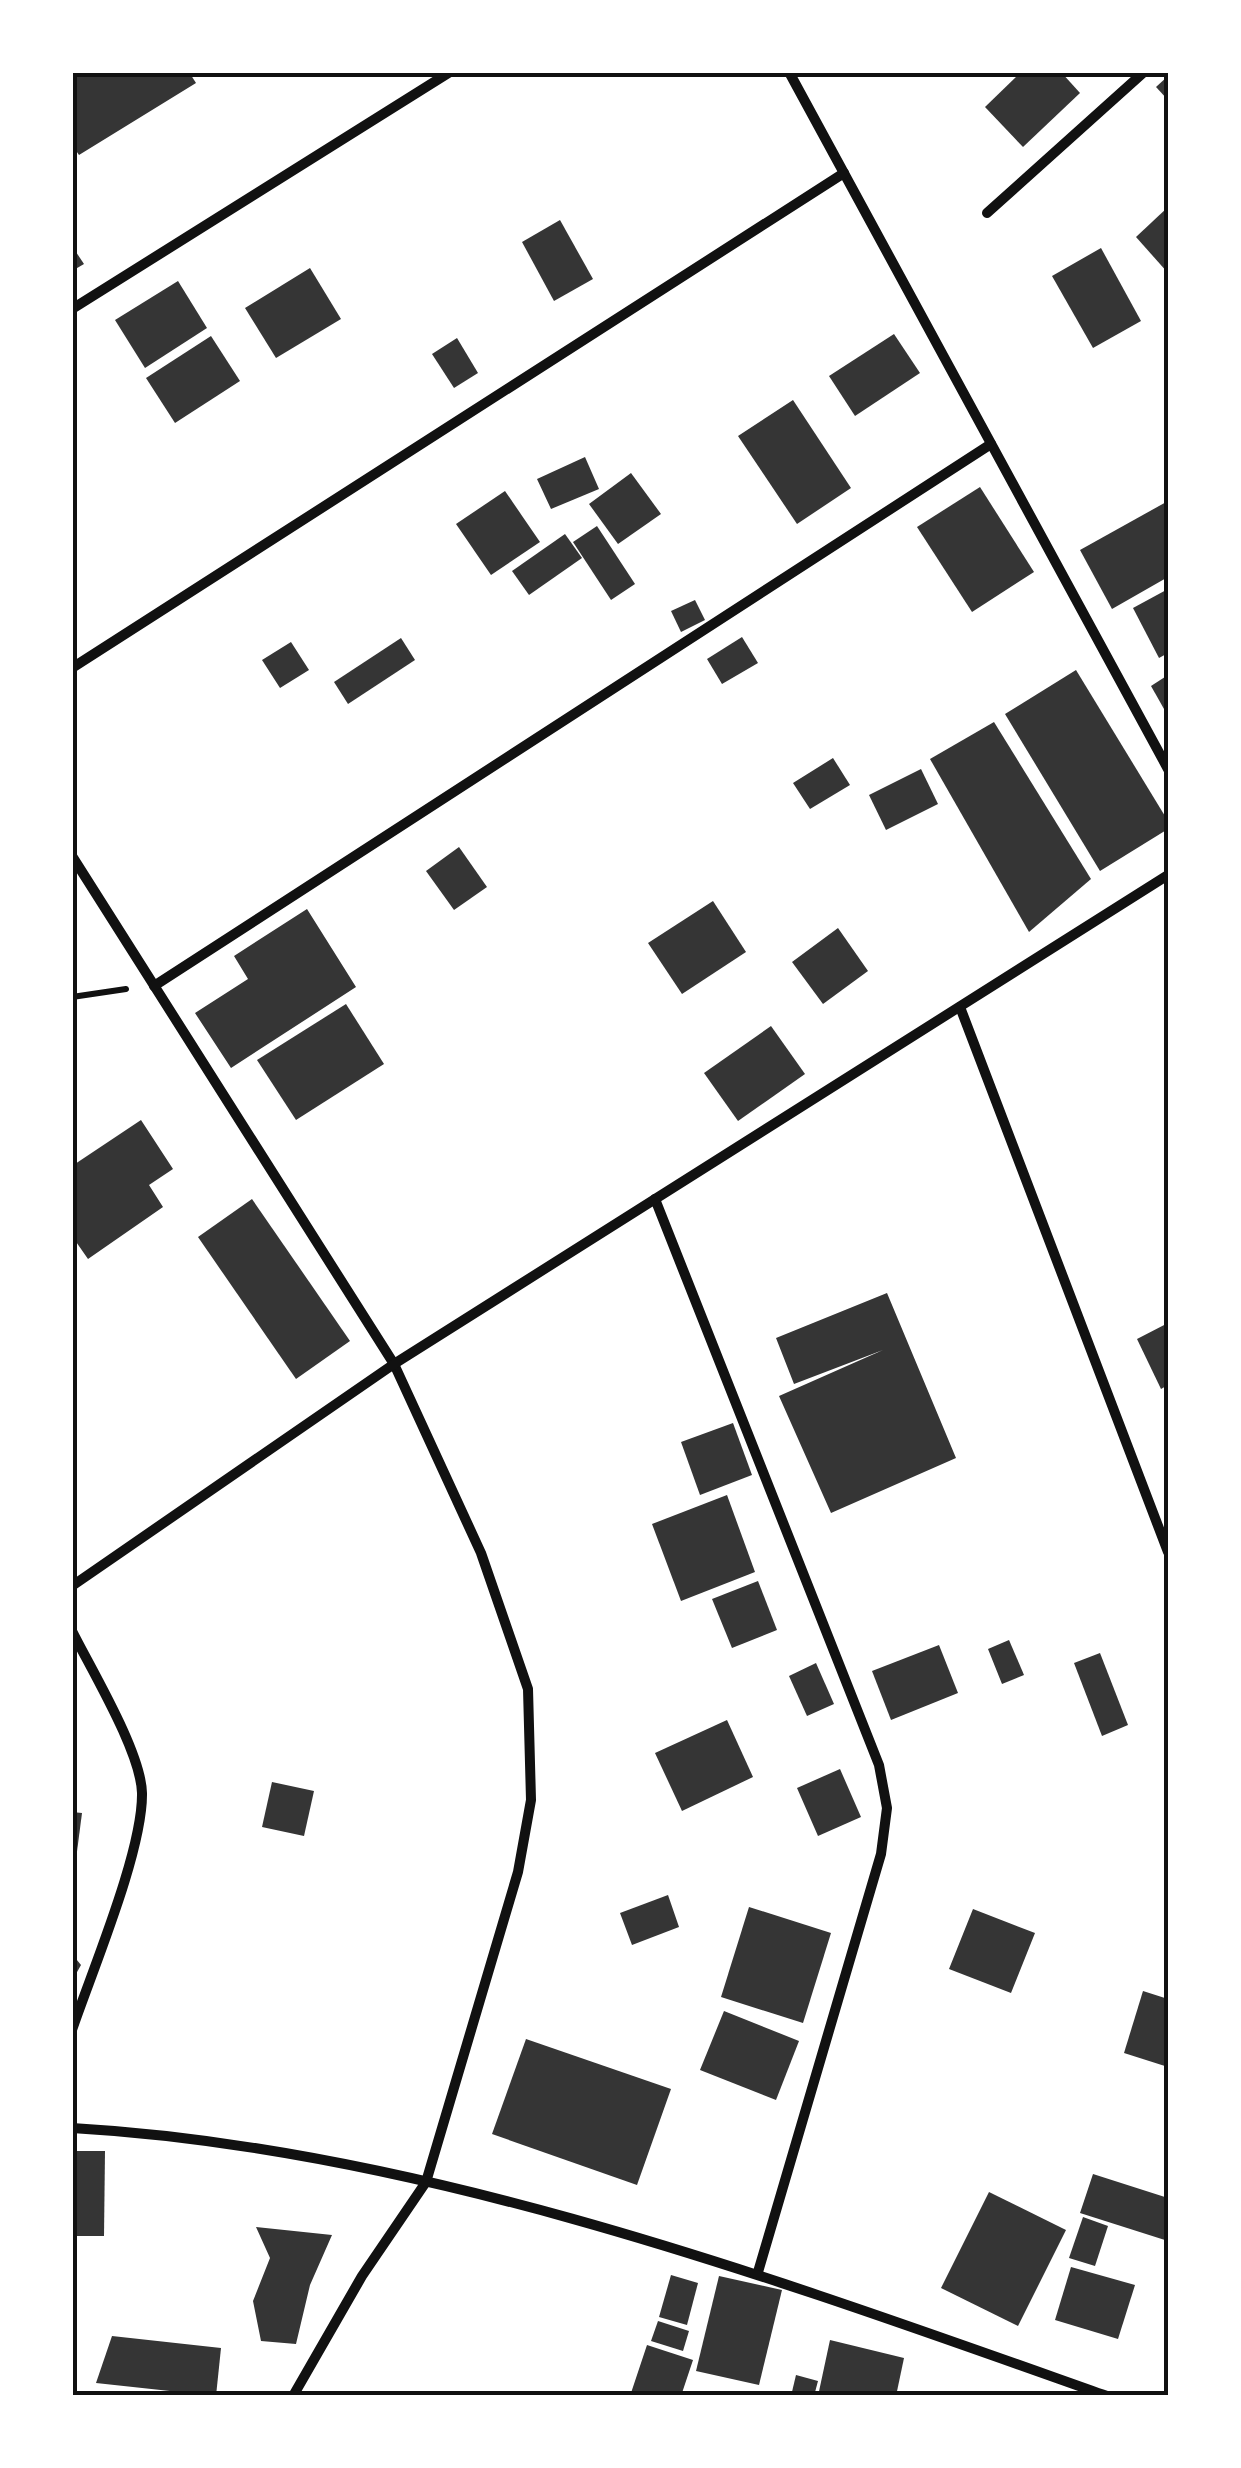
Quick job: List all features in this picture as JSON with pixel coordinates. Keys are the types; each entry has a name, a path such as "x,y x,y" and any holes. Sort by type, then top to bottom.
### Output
{"street":[{"path":"72,309 450,72"},
{"path":"789,72 1168,769"},
{"path":"986,213 1144,72"},
{"path":"72,668 844,173"},
{"path":"154,986 992,444"},
{"path":"72,856 394,1364 504,1610 528,1690 531,1800 518,1872 426,2182 362,2276 293,2396"},
{"path":"72,1586 394,1364 1168,875"},
{"path":"960,1006 1168,1552"},
{"path":"656,1199 879,1765 886,1808 868,1908 758,2272"},
{"path":"72,1631 136,1763 142,1792 138,1832 72,2030"},
{"path":"72,2128 155,2133 426,2182 758,2272 1107,2396"}],"path":[{"path":"72,997 154,986"}],"building":[{"path":"72,72 189,72 196,83 79,155 72,145"},
{"path":"1021,72 1061,72 1080,93 1023,147 985,107"},
{"path":"1168,76 1168,100 1156,87"},
{"path":"1168,207 1168,273 1136,237"},
{"path":"560,220 593,279 554,301 522,242"},
{"path":"72,246 84,264 72,271"},
{"path":"1101,248 1141,321 1093,348 1052,276"},
{"path":"310,268 341,319 276,358 245,308"},
{"path":"178,281 207,328 145,368 115,320"},
{"path":"894,334 920,373 855,416 829,376"},
{"path":"211,336 240,381 175,423 146,378"},
{"path":"457,338 478,373 454,388 432,354"},
{"path":"793,400 851,488 797,524 738,436"},
{"path":"585,457 599,489 551,509 537,479"},
{"path":"631,473 661,514 618,544 589,504"},
{"path":"980,487 1034,572 972,612 917,527"},
{"path":"505,491 540,542 491,575 456,524"},
{"path":"1168,501 1168,577 1112,609 1080,550"},
{"path":"597,526 635,584 611,600 573,542"},
{"path":"565,534 582,558 529,595 512,571"},
{"path":"1168,589 1168,653 1159,658 1133,608"},
{"path":"695,600 705,620 681,632 671,611"},
{"path":"742,637 758,663 722,684 707,659"},
{"path":"401,638 415,660 348,704 334,682"},
{"path":"291,642 309,670 280,688 262,660"},
{"path":"1076,670 1168,821 1168,829 1100,871 1005,714"},
{"path":"1168,675 1168,716 1151,686"},
{"path":"994,722 1091,879 1029,932 930,759"},
{"path":"833,758 850,785 810,809 793,783"},
{"path":"921,769 938,804 886,830 869,795"},
{"path":"459,847 487,887 454,910 426,871"},
{"path":"713,901 746,952 682,994 648,943"},
{"path":"307,909 356,987 231,1068 195,1013 248,979 234,956"},
{"path":"838,928 868,971 823,1004 792,962"},
{"path":"346,1004 384,1064 296,1120 257,1060"},
{"path":"771,1026 805,1074 738,1121 704,1073"},
{"path":"141,1120 173,1169 149,1185 163,1207 88,1259 72,1236 72,1166"},
{"path":"252,1199 350,1341 296,1379 198,1237"},
{"path":"887,1293 956,1458 831,1513 779,1396 883,1350 794,1384 776,1338"},
{"path":"1168,1323 1168,1385 1161,1389 1137,1339"},
{"path":"733,1423 752,1475 700,1495 681,1442"},
{"path":"727,1495 755,1572 681,1601 652,1524"},
{"path":"758,1581 777,1630 732,1648 712,1599"},
{"path":"1009,1640 1024,1675 1002,1684 988,1649"},
{"path":"939,1645 958,1693 891,1720 872,1671"},
{"path":"1100,1653 1128,1725 1102,1736 1074,1663"},
{"path":"816,1663 834,1704 807,1716 789,1676"},
{"path":"727,1720 753,1777 682,1811 655,1753"},
{"path":"840,1769 861,1817 818,1836 797,1788"},
{"path":"272,1782 314,1791 304,1836 262,1827"},
{"path":"72,1812 82,1813 75,1867 72,1866"},
{"path":"668,1895 679,1927 632,1945 620,1913"},
{"path":"749,1907 831,1933 803,2023 721,1997"},
{"path":"973,1909 1035,1933 1011,1993 949,1969"},
{"path":"72,1954 81,1965 72,1981"},
{"path":"1143,1991 1168,1999 1168,2067 1124,2053"},
{"path":"724,2011 799,2041 776,2100 700,2070"},
{"path":"526,2039 671,2089 637,2185 492,2134"},
{"path":"72,2151 105,2151 104,2236 72,2236"},
{"path":"1093,2174 1168,2198 1168,2241 1080,2213"},
{"path":"989,2192 1066,2230 1018,2326 941,2288"},
{"path":"1083,2217 1108,2226 1095,2266 1069,2258"},
{"path":"256,2227 332,2235 310,2285 296,2344 261,2341 253,2301 270,2258"},
{"path":"1071,2267 1135,2285 1118,2339 1055,2320"},
{"path":"671,2275 698,2283 687,2325 659,2317"},
{"path":"719,2276 782,2290 759,2385 696,2371"},
{"path":"658,2321 689,2331 683,2351 651,2341"},
{"path":"112,2336 221,2348 216,2396 96,2383"},
{"path":"830,2340 904,2358 896,2396 818,2396"},
{"path":"647,2345 693,2360 681,2396 630,2396"},
{"path":"796,2375 818,2381 814,2396 791,2396"}]}
